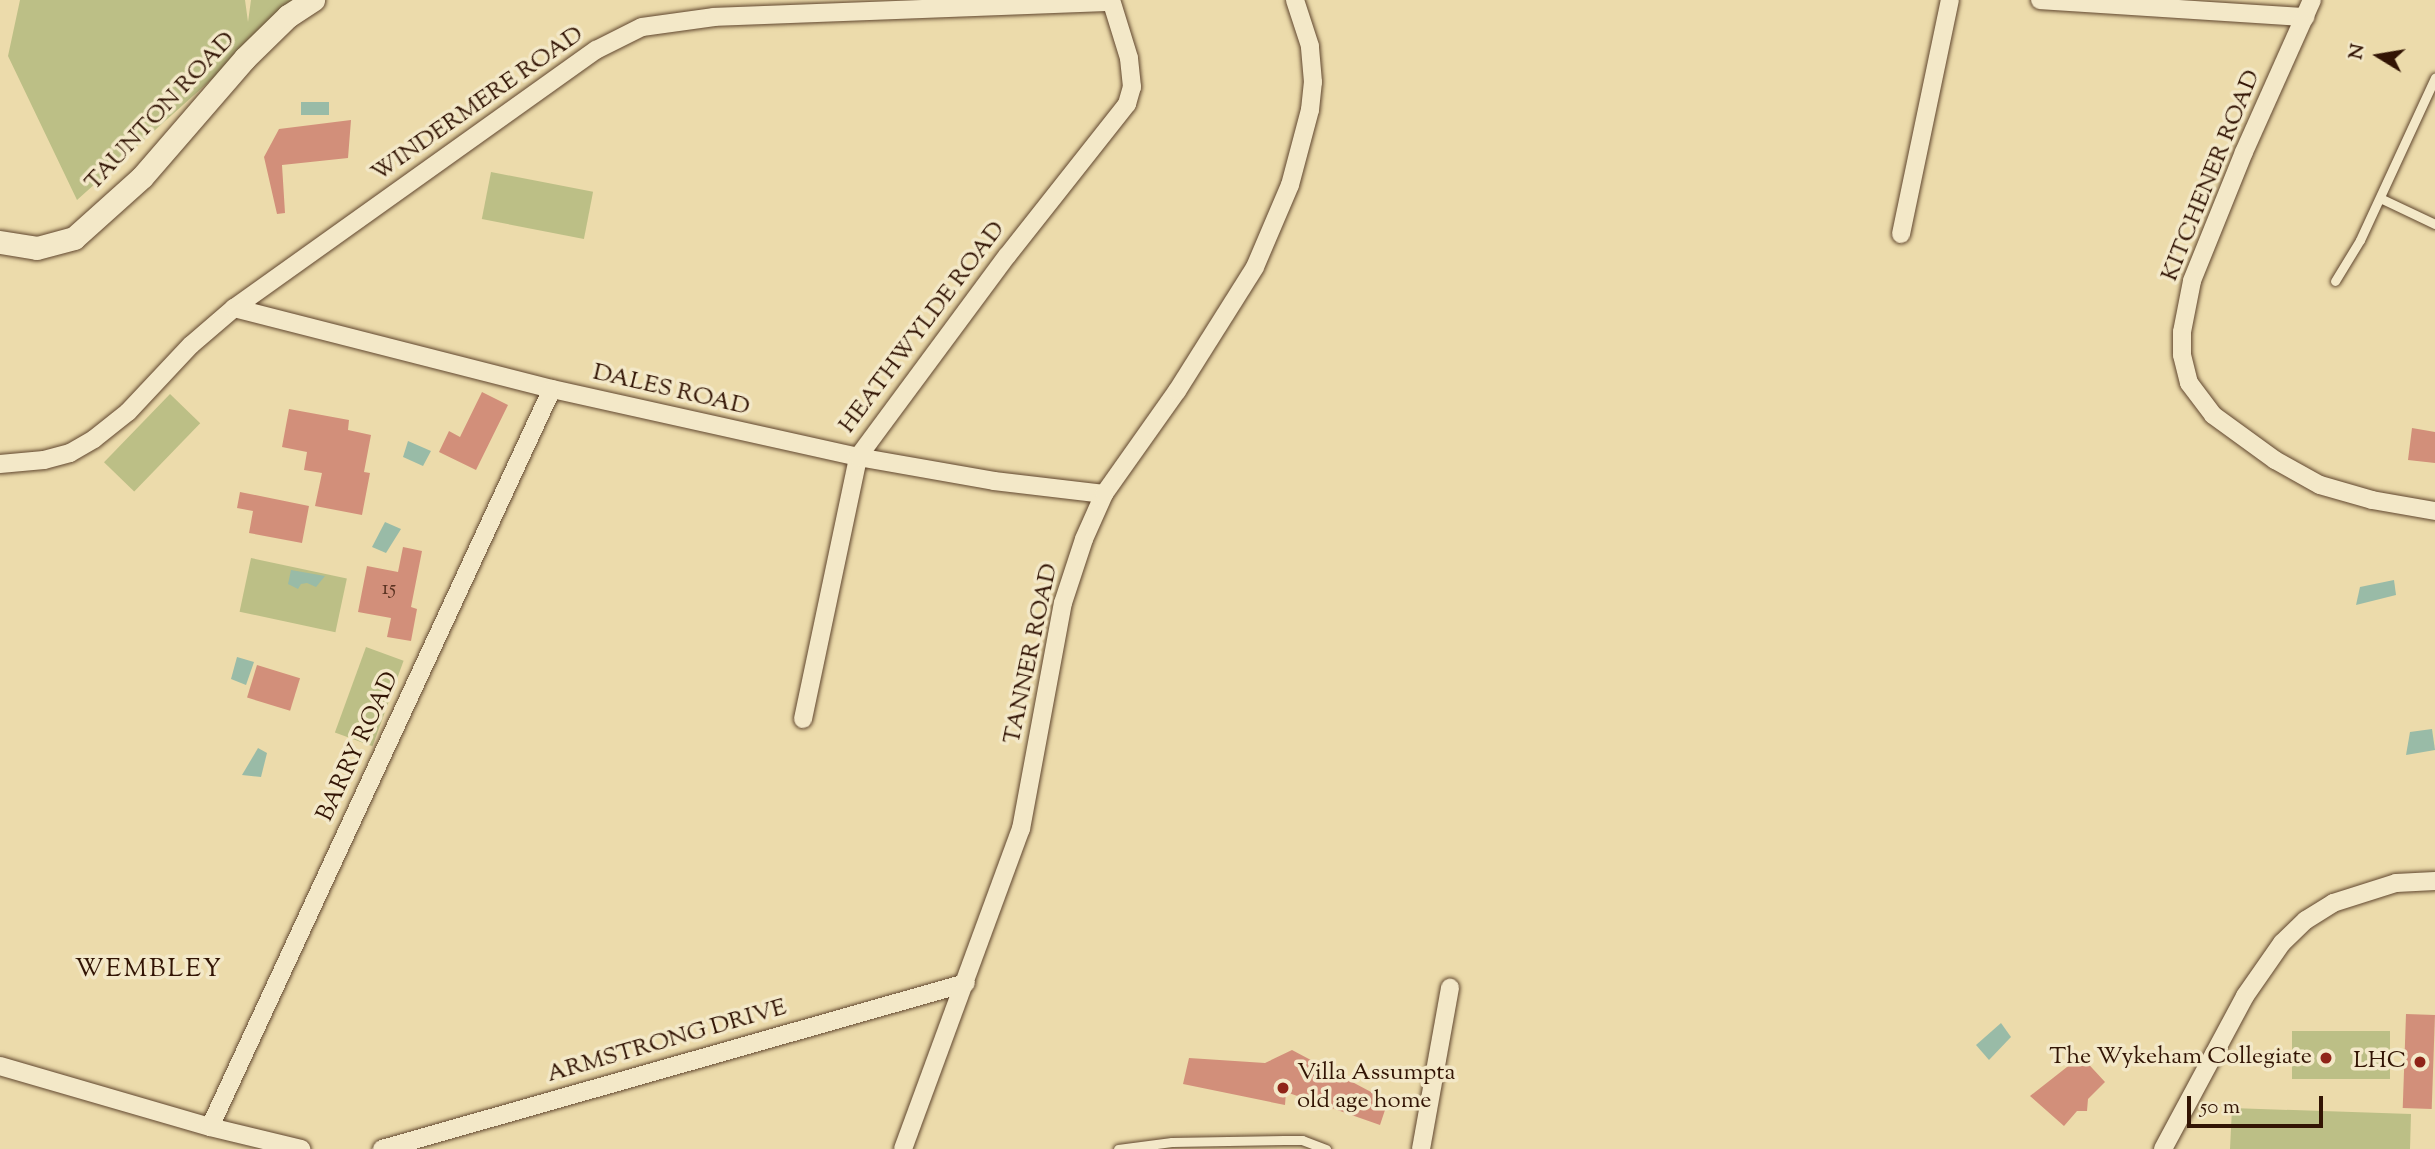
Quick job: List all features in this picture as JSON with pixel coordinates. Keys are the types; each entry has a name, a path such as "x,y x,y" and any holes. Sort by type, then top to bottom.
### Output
{"street":[{"name":"TAUNTON ROAD","path":"0,242 37,248 74,238 142,177 245,58 288,16 313,0"},
{"name":"TANNER ROAD","path":"903,1149 1021,829 1063,603 1084,539 1104,494 1177,391 1249,277 1290,185 1310,110 1313,82 1310,46 1295,0"},
{"path":"1901,234 1950,0"},
{"path":"2040,0 2305,17"},
{"name":"KITCHENER ROAD","path":"2312,0 2244,152 2192,281 2182,332 2182,355 2189,383 2213,415 2274,460 2320,485 2372,500 2435,511"},
{"name":"WINDERMERE ROAD","path":"0,464 44,460 70,453 94,439 128,412 191,345 234,309 596,50 642,27 715,17 1111,1"},
{"name":"HEATHWYLDE ROAD","path":"803,719 858,457 1007,256 1127,104 1132,77 1111,1"},
{"name":"DALES ROAD","path":"234,309 552,389 858,457 993,481 1104,494"},
{"name":"BARRY ROAD","path":"210,1126 552,389"},
{"path":"2163,1149 2245,996 2282,943 2306,920 2333,903 2396,883 2435,881"},
{"name":"ARMSTRONG DRIVE","path":"382,1149 966,983"},
{"path":"1422,1149 1450,988"},
{"path":"0,1066 301,1149"}],"lane":[{"path":"2335,281 2351,258 2435,78"},
{"path":"2380,198 2435,224"},
{"path":"1118,1149 1145,1144 1202,1146 1302,1140 1326,1149"}],"green space":[{"path":"20,0 245,0 248,22 251,0 300,0 77,200 8,56"},
{"path":"491,172 593,192 584,239 482,219"},
{"path":"170,394 200,423 134,492 104,462"},
{"path":"251,558 347,578 335,632 240,612"},
{"path":"366,647 404,661 372,746 335,733"},
{"path":"2292,1031 2390,1031 2390,1079 2292,1079"},
{"path":"2232,1108 2411,1114 2410,1149 2230,1149"}],"shaded area":[{"path":"301,102 329,102 329,115 301,115"},
{"path":"408,441 431,451 423,466 403,457"},
{"path":"385,522 401,529 386,553 372,547"},
{"path":"291,570 325,576 316,587 307,583 301,584 298,589 288,584"},
{"path":"2394,580 2396,595 2356,605 2360,587"},
{"path":"237,657 254,662 246,685 231,679"},
{"path":"2432,729 2435,750 2406,755 2410,732"},
{"path":"258,748 267,753 261,777 242,775"},
{"path":"2001,1023 2011,1037 1989,1060 1976,1045"}],"building":[{"path":"351,120 348,158 282,165 285,213 277,214 264,157 279,129"},
{"path":"482,392 508,405 476,470 439,452 449,431 460,437"},
{"path":"289,409 349,420 348,430 371,435 364,472 370,473 362,515 315,506 322,473 304,470 307,452 282,447"},
{"path":"2412,428 2435,432 2435,463 2408,460"},
{"path":"240,492 309,506 302,543 249,533 253,511 237,508"},
{"path":"403,547 422,551 411,607 417,609 411,641 387,637 391,618 358,612 367,566 398,572"},
{"path":"257,665 300,678 290,711 247,698"},
{"name":"LHC","path":"2406,1014 2435,1015 2432,1109 2403,1108"},
{"name":"Villa Assumpta old age home","path":"1292,1050 1388,1101 1380,1125 1286,1092 1285,1105 1183,1084 1189,1058 1265,1063"},
{"path":"2081,1056 2105,1082 2088,1099 2087,1111 2077,1111 2064,1126 2030,1096"}],"place":[{"name":"The Wykeham Collegiate","path":"2326,1058"},
{"name":"LHC","path":"2420,1062"},
{"name":"Villa Assumpta old age home","path":"1283,1088"}],"district":[{"name":"WEMBLEY","path":"149,970"}]}
